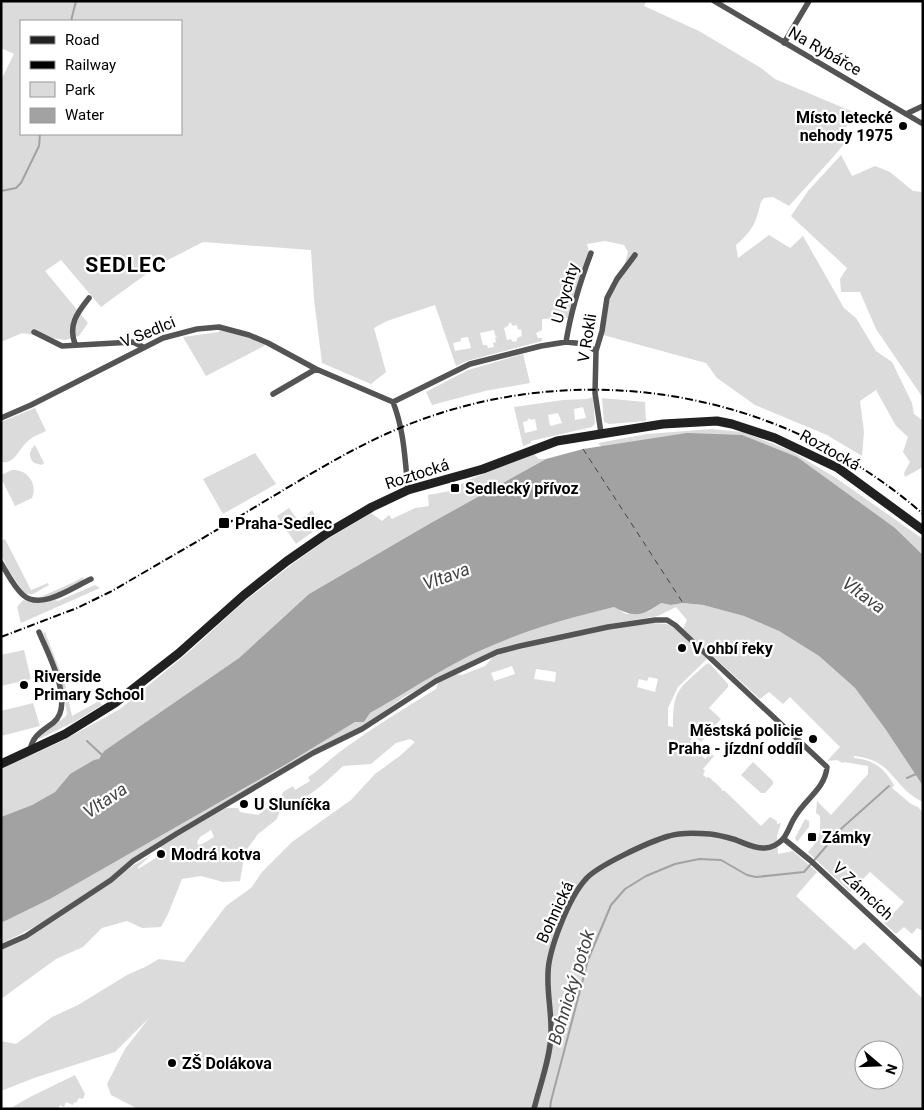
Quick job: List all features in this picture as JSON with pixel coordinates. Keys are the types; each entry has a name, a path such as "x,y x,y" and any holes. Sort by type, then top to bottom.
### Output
{"main road":[{"name":"Roztocká","path":"1,764 86,723 115,703 179,653 244,595 311,544 372,507 408,490 483,470 557,441 663,424 717,422 732,424 775,438 838,468 923,530"}],"street":[{"name":"Na Rybářce","path":"714,1 923,124"},
{"path":"784,43 809,1"},
{"path":"906,114 923,106"},
{"name":"U Rychty","path":"566,342 570,316 591,253"},
{"name":"V Rokli","path":"601,433 595,393 596,351 602,332 607,298 617,279 635,254"},
{"path":"76,344 72,334 72,326 80,309 89,298"},
{"name":"V Sedlci","path":"1,418 31,405 163,338 186,331 219,327 249,335 268,343 316,369 393,402"},
{"path":"34,332 62,346 132,342 143,347"},
{"path":"408,490 404,440 393,402 470,364 541,346 566,342 585,344 596,351"},
{"path":"273,394 316,369"},
{"path":"1,563 22,594 30,600 50,599 91,579"},
{"path":"1,947 26,936 176,834 313,754 362,729 436,681 497,652 608,627 655,620 667,620 675,625 827,767 826,776 822,784 796,815 784,839"},
{"path":"30,751 31,742 37,735 56,721 61,714 63,705 62,694 40,632"},
{"name":"Bohnická","path":"534,1109 551,1035 549,957 569,906 586,878 599,868 668,836 709,834 766,848 774,846 784,839"},
{"name":"V Zámcích","path":"784,839 812,862 923,965"}],"green space":[{"path":"1,1 646,1 644,6 699,31 761,68 775,79 851,111 853,116 841,135 848,139 789,206 773,197 762,200 754,224 736,245 738,258 769,235 790,248 803,236 844,308 856,318 876,351 892,362 912,403 914,414 923,421 923,467 905,477 904,473 910,462 903,452 908,437 896,426 876,390 860,401 864,432 862,456 827,435 755,405 717,378 706,363 603,335 611,292 621,277 628,252 624,245 605,241 587,244 589,252 568,318 542,319 542,330 536,333 538,338 542,338 542,341 467,361 456,366 435,305 387,321 374,328 386,372 371,384 322,363 314,299 311,250 203,242 160,264 101,307 61,260 45,271 88,323 79,336 65,340 22,333 1,342 1,80 14,54 1,48","holes":["510,322 513,326 517,325 518,330 521,329 522,336 517,338 517,341 507,340 504,328","494,330 497,337 495,337 496,342 493,343 494,347 488,348 487,345 483,345 480,333","468,337 471,348 455,351 453,343 461,341 461,338"]},
{"path":"841,155 852,176 875,166 890,172 913,191 923,192 923,398 876,329 860,292 841,292 840,279 847,268 791,216 808,191"},
{"path":"219,330 250,338 266,345 206,376 183,337 219,332"},
{"path":"523,354 530,383 485,391 432,405 426,392 468,370"},
{"path":"593,397 595,424 592,427 531,441 531,443 523,446 514,407 563,400","holes":["583,407 586,418 575,420 574,409","558,413 562,423 550,426 548,415","529,418 531,420 535,419 537,430 525,433 523,422"]},
{"path":"602,398 645,402 646,421 609,424 604,422"},
{"path":"35,408 46,431 30,439 13,459 1,462 1,422"},
{"path":"711,429 743,432 791,451 836,478 923,539 923,555 895,528 602,447 598,443 647,434"},
{"path":"35,445 44,463 42,465 34,463 30,456 30,452"},
{"path":"255,453 276,484 223,514 203,479"},
{"path":"534,454 539,459 546,459 309,594 239,658 104,751 99,759 70,774 55,792 32,805 1,817 1,769 64,740 120,709 191,650 241,604 326,540 371,513 382,521 389,515 392,519 415,508 429,506 428,495 456,490 456,487 470,479"},
{"path":"12,470 27,474 34,487 32,498 15,506 1,478 1,475"},
{"path":"289,508 298,520 312,510 322,525 296,544 277,516"},
{"path":"5,539 31,590 48,583 49,585 33,594 25,594 9,571 1,555 1,541"},
{"path":"83,577 84,579 62,592 38,598 72,583"},
{"path":"95,585 100,588 21,623 17,607 23,600 39,603 58,601"},
{"path":"661,603 671,605 683,603 703,605 744,616 779,631 819,656 855,688 886,730 923,786 923,802 904,789 878,763 854,756 854,758 878,766 894,785 892,788 911,804 918,807 923,813 923,931 917,928 912,934 904,927 896,934 884,923 904,902 870,872 850,892 808,852 815,843 820,831 820,816 816,813 817,801 831,815 868,774 868,766 843,763 837,760 827,761 840,747 790,697 783,704 769,692 760,699 683,629 687,620 676,607 658,616 611,624 493,651 469,662 404,697 364,726 155,844 108,879 40,924 1,944 1,923 50,899 355,722 364,722 370,713 460,660 507,639 578,616 614,607 626,614 650,611"},
{"path":"653,623 673,626 706,658 678,687 668,708 668,726 673,727 674,705 679,691 709,663 728,684 728,687 709,708 721,719 701,742 694,736 690,741 699,750 703,745 705,747 705,752 702,756 705,759 711,754 714,756 703,769 705,771 703,775 707,778 709,777 721,790 725,791 761,826 770,817 777,821 777,824 781,823 777,836 778,854 793,851 817,872 796,896 855,950 864,942 923,999 923,1109 138,1109 111,1095 107,1084 125,1049 149,1018 115,1052 34,1078 1,1091 1,1041 16,1044 52,1017 78,1005 127,975 159,959 184,962 226,906 251,888 262,872 292,842 351,800 375,774 415,742 410,739 396,743 371,764 343,766 306,797 281,810 276,820 258,834 245,852 240,881 223,882 201,876 182,879 161,927 142,928 127,921 102,928 83,947 56,959 1,999 1,948 96,893 151,855 138,869 164,853 160,846 226,808 238,808 240,812 258,815 281,797 283,792 293,786 295,790 310,781 308,777 340,752 378,725 436,689 438,683 454,674 462,675 485,666 493,657 616,627","holes":["512,666 515,674 494,681 491,673","536,669 556,672 555,682 534,679","649,677 658,679 655,692 637,687 639,679 647,681","211,830 214,837 198,845 197,842 200,837"]},
{"path":"45,632 65,684 72,716 99,701 102,705 74,722 39,739 39,736 67,714 62,683 43,633"},
{"path":"24,650 31,679 1,686 1,655"},
{"path":"33,703 40,726 1,736 1,711"},
{"path":"753,762 773,781 773,784 765,793 761,793 741,775"},
{"path":"805,819 809,821 809,827 797,842 795,838"},
{"path":"75,1075 85,1094 83,1099 79,1098 73,1105 66,1102 64,1107 60,1105 58,1109 9,1109 30,1097"}],"water":[{"name":"Vltava","path":"687,433 742,435 797,457 895,528 923,555 923,786 886,730 855,688 819,656 779,631 744,616 703,605 683,603 671,605 661,603 649,611 638,614 627,613 614,607 560,621 473,654 370,713 364,722 355,722 288,763 50,899 1,923 1,817 32,805 55,792 70,774 99,759 104,751 239,658 309,594 546,459 583,449"}],"waterway":[{"path":"71,20 76,1"},
{"path":"1,191 16,188 21,183 39,146 40,135"},
{"path":"87,741 102,755"},
{"name":"Bohnický potok","path":"907,778 916,774"},
{"name":"Bohnický potok","path":"550,1109 588,960 611,905 625,889 646,876 675,864 699,859 721,860 747,875 756,877 804,872 842,828 889,786"}],"ferry route":[{"path":"583,449 683,603"}],"railway":[{"path":"1,637 77,608 110,592 324,466 386,434 454,409 525,394 596,390 666,395 736,411 802,436 865,470 923,514"}],"place":[{"name":"Místo letecké nehody 1975","path":"903,126"},
{"name":"Sedlecký přívoz","path":"455,488"},
{"name":"Praha-Sedlec","path":"224,523"},
{"name":"V ohbí řeky","path":"682,648"},
{"name":"Riverside Primary School","path":"24,685"},
{"name":"Městská policie Praha - jízdní oddíl","path":"813,739"},
{"name":"U Sluníčka","path":"244,804"},
{"name":"Zámky","path":"812,837"},
{"name":"Modrá kotva","path":"161,854"},
{"name":"ZŠ Dolákova","path":"172,1063"}],"district":[{"name":"SEDLEC","path":"126,265"}]}
